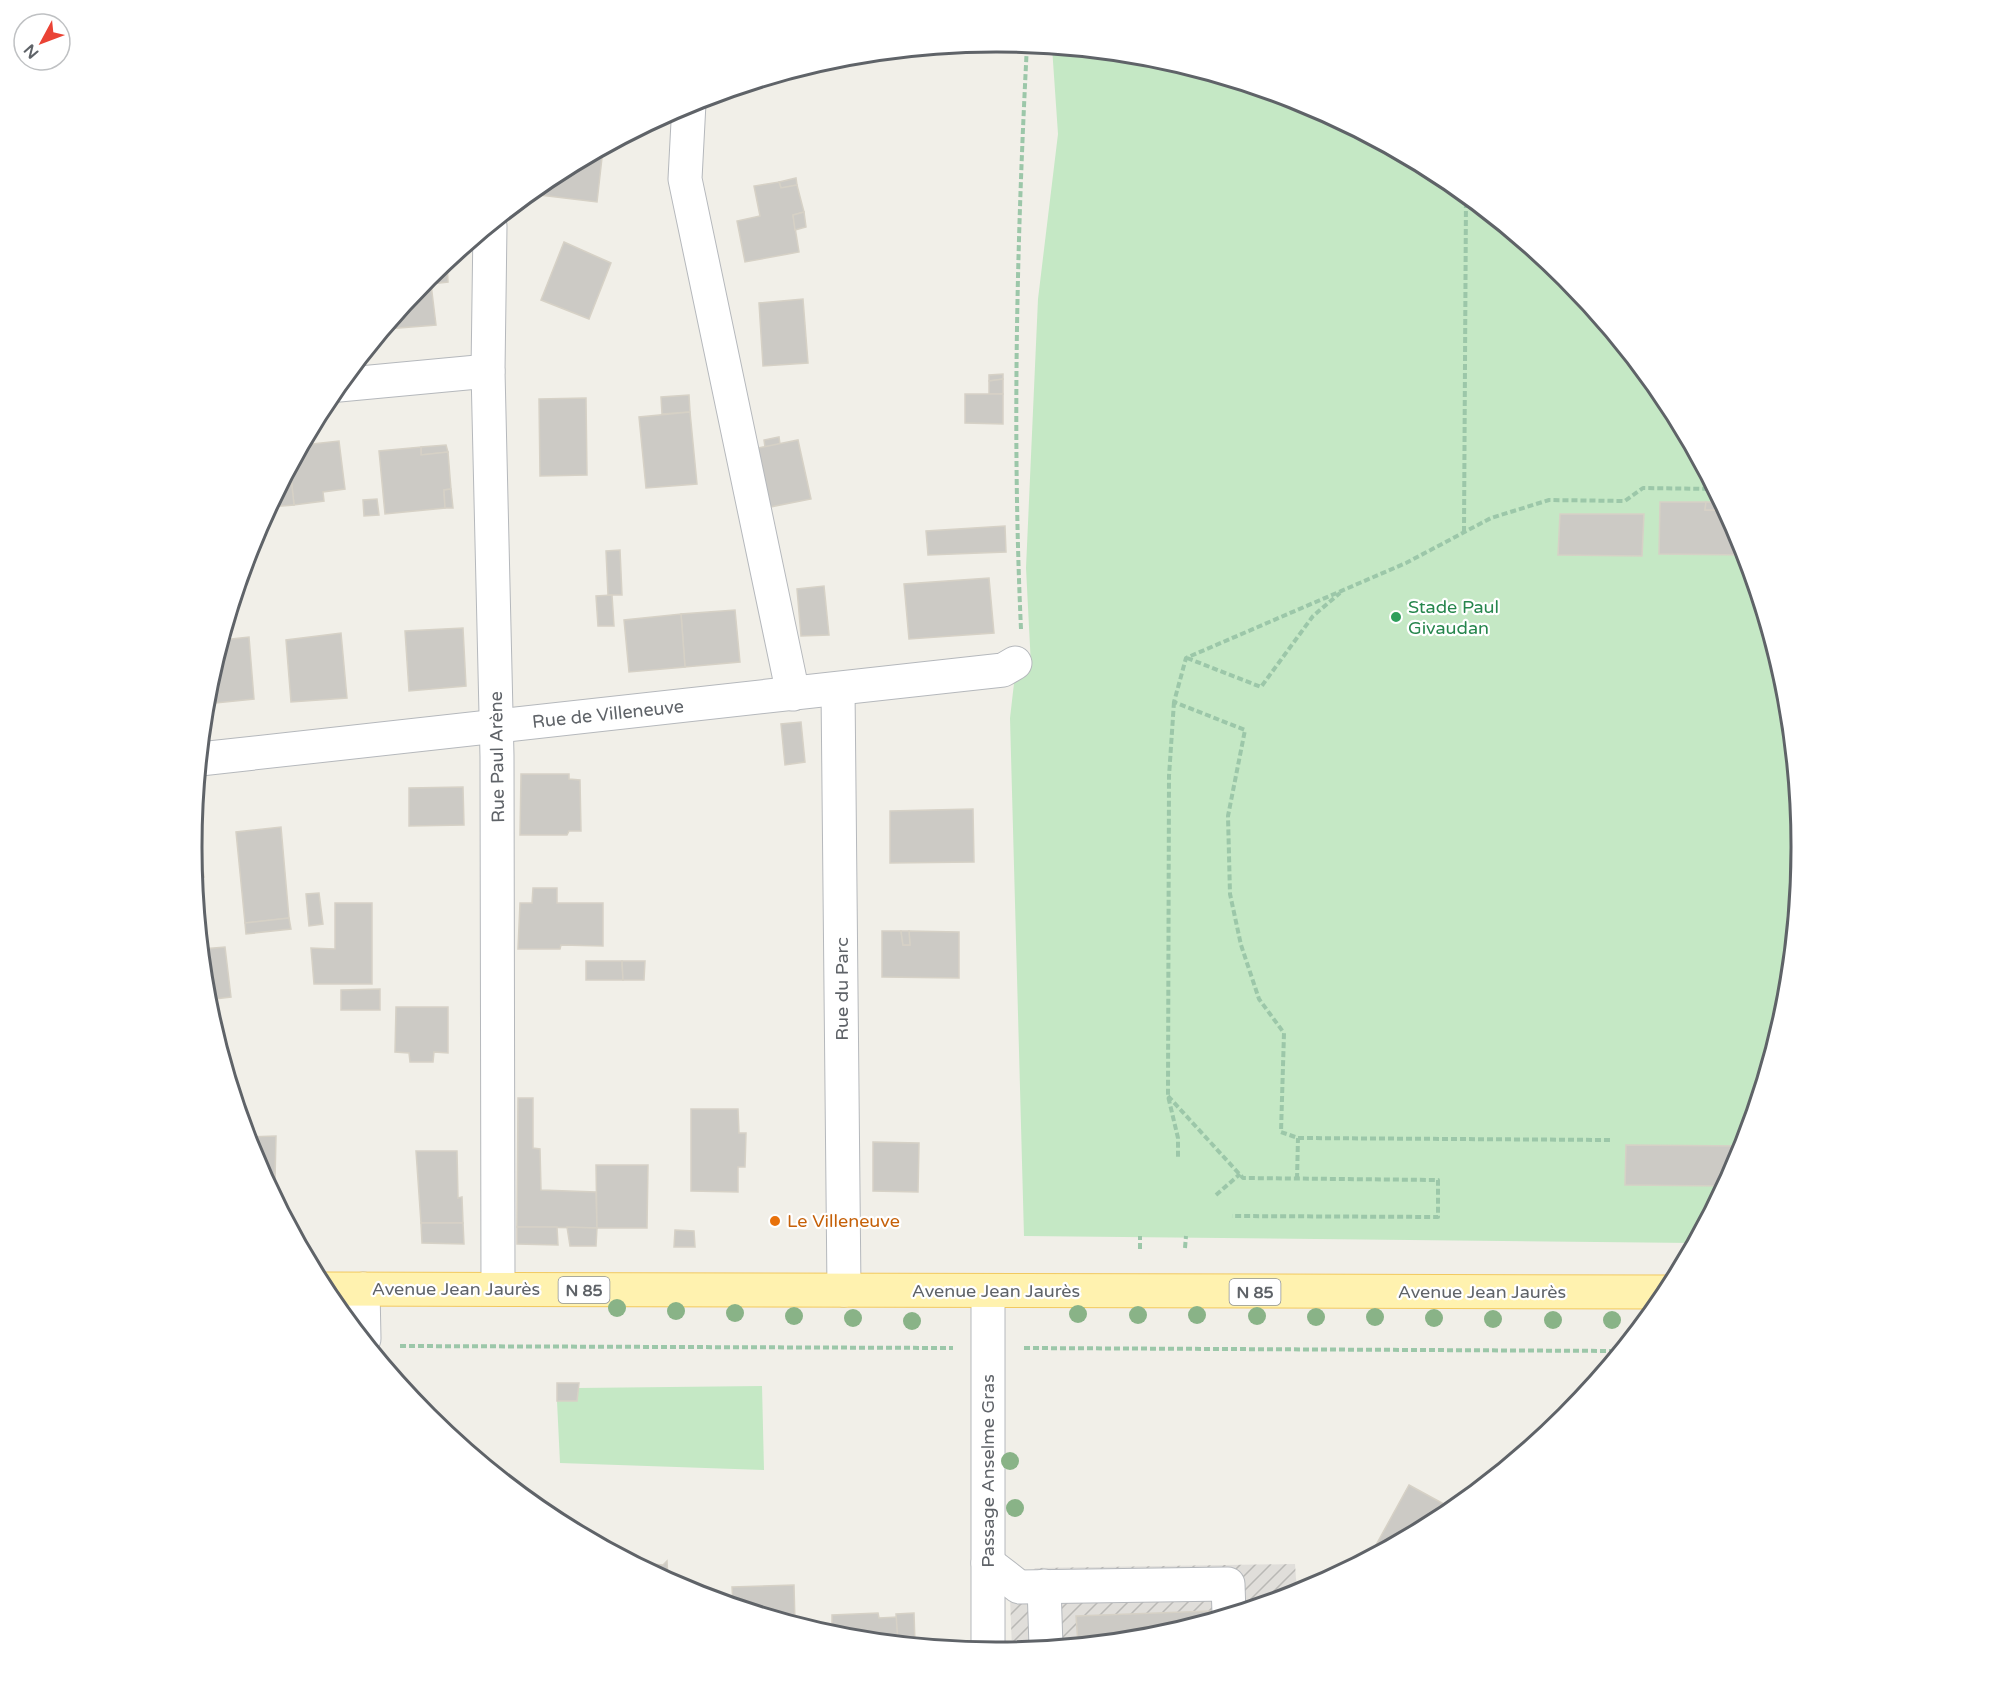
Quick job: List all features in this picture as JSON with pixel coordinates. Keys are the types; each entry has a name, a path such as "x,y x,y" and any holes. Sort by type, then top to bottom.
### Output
{"main road":[{"name":"Avenue Jean Jaurès","path":"337,1289 498,1287 988,1291 1654,1292"}],"street":[{"path":"688,115 685,179 793,694"},
{"name":"Rue Paul Arène","path":"490,236 488,371 497,727 498,1287"},
{"path":"351,384 488,371"},
{"name":"Rue de Villeneuve","path":"208,758 1004,670 1015,663"},
{"name":"Rue du Parc","path":"838,689 844,1290"},
{"path":"363,1289 364,1328"},
{"name":"Passage Anselme Gras","path":"988,1291 988,1642"},
{"path":"988,1563 1019,1587 1228,1584 1229,1606"},
{"path":"1044,1586 1046,1640"}],"path":[{"path":"1015,663 1023,659 1018,556 1019,189 1027,53"},
{"path":"1464,532 1466,207"},
{"path":"1186,658 1406,563 1491,518 1549,500 1624,501 1643,488 1705,489"},
{"path":"1186,658 1261,687 1312,616 1343,590"},
{"path":"1178,1159 1178,1138 1168,1096 1169,776 1174,702 1186,658"},
{"path":"1174,702 1245,730 1228,816 1230,894 1241,945 1259,999 1284,1033 1281,1132 1298,1138 1610,1140"},
{"path":"1168,1096 1243,1178 1438,1180 1438,1217 1232,1216"},
{"path":"1297,1179 1298,1138"},
{"path":"1216,1195 1240,1174"},
{"path":"1140,1236 1140,1249"},
{"path":"1185,1248 1186,1236"}],"shaded area":[{"path":"1295,1564 1296,1583 1202,1614 1151,1626 1100,1635 1012,1641 1010,1597 1035,1568"}],"green space":[{"name":"Stade Paul Givaudan","path":"1053,54 1100,59 1202,80 1301,113 1348,134 1438,186 1520,250 1558,285 1627,363 1685,450 1731,543 1764,641 1776,692 1784,743 1791,847 1784,951 1776,1002 1764,1053 1731,1151 1686,1243 1024,1236 1010,718 1016,666 1031,666 1026,568 1038,299 1058,134"},
{"path":"762,1386 764,1470 560,1463 557,1401 577,1401 578,1388"}],"building":[{"path":"602,157 597,202 542,195"},
{"path":"796,178 797,185 781,188 779,182"},
{"path":"779,182 781,188 797,185 804,212 793,215 799,252 745,262 737,221 760,216 754,186"},
{"path":"804,212 806,227 795,230 793,215"},
{"path":"564,242 611,263 589,319 541,300"},
{"path":"448,273 448,282 437,283"},
{"path":"432,289 436,325 395,328"},
{"path":"803,299 808,363 763,366 759,303"},
{"path":"1003,374 1003,379 989,381 989,375"},
{"path":"1003,379 1003,394 989,394 989,381"},
{"path":"965,394 1003,394 1003,424 965,423"},
{"path":"689,395 690,412 662,414 661,397"},
{"path":"586,398 587,475 540,476 539,399"},
{"path":"690,412 697,484 646,488 639,417"},
{"path":"779,437 780,444 765,447 764,440"},
{"path":"798,440 811,499 765,508 753,449"},
{"path":"339,441 345,489 323,492 324,501 294,505 291,482 312,444"},
{"path":"446,445 448,452 421,455 421,447"},
{"path":"421,447 421,455 448,452 451,489 444,490 445,508 385,514 379,451"},
{"path":"291,482 294,505 279,506"},
{"path":"451,489 453,508 445,508 444,490"},
{"path":"377,499 379,515 364,516 363,500"},
{"path":"1660,502 1706,502 1705,510 1716,510 1735,555 1659,554"},
{"path":"1706,502 1712,502 1716,510 1705,510"},
{"path":"1560,514 1644,514 1642,556 1558,555"},
{"path":"1005,526 1006,552 928,555 926,531"},
{"path":"620,550 622,595 608,595 606,551"},
{"path":"989,578 994,633 909,639 904,584"},
{"path":"824,586 829,635 801,636 797,589"},
{"path":"612,595 614,626 598,626 596,596"},
{"path":"735,610 740,662 685,667 681,614"},
{"path":"681,614 685,667 629,672 624,620"},
{"path":"463,628 466,686 409,691 405,631"},
{"path":"341,633 347,698 291,702 286,640"},
{"path":"249,637 254,699 215,703 217,692 230,639"},
{"path":"801,722 805,762 785,765 781,724"},
{"path":"521,774 569,774 569,779 580,780 581,831 569,831 567,835 520,835"},
{"path":"463,787 464,825 409,826 409,788"},
{"path":"973,809 974,862 890,863 890,811"},
{"path":"281,827 289,918 245,923 236,832"},
{"path":"533,888 557,888 557,903 603,903 603,946 561,945 560,949 518,949 520,903 532,903"},
{"path":"319,893 323,924 309,926 306,894"},
{"path":"335,903 372,903 372,984 314,984 311,948 335,949"},
{"path":"289,918 291,929 246,934 245,923"},
{"path":"882,931 901,931 903,945 910,945 909,931 959,932 959,978 882,977"},
{"path":"901,931 909,931 910,945 903,945"},
{"path":"225,947 231,997 216,999 209,948"},
{"path":"586,961 622,961 623,980 586,980"},
{"path":"622,961 645,961 644,980 623,980"},
{"path":"380,989 380,1010 341,1010 341,990"},
{"path":"396,1007 448,1007 448,1053 434,1052 433,1062 410,1062 409,1053 395,1052"},
{"path":"518,1098 533,1098 533,1148 540,1149 541,1190 596,1192 597,1228 517,1227"},
{"path":"691,1109 738,1109 739,1133 746,1133 745,1167 738,1167 738,1192 691,1191"},
{"path":"276,1136 275,1179 262,1151 257,1137"},
{"path":"873,1142 919,1143 918,1192 873,1191"},
{"path":"1626,1145 1733,1146 1715,1186 1625,1185"},
{"path":"416,1151 457,1151 458,1198 462,1197 463,1223 421,1223"},
{"path":"596,1165 648,1165 647,1228 597,1228"},
{"path":"421,1223 463,1223 464,1244 422,1243"},
{"path":"517,1227 557,1227 558,1245 517,1244"},
{"path":"567,1227 597,1228 596,1246 570,1246"},
{"path":"675,1230 694,1231 695,1247 674,1247"},
{"path":"557,1383 579,1383 577,1401 557,1401"},
{"path":"1409,1485 1444,1504 1394,1535 1376,1545"},
{"path":"667,1561 667,1570 655,1564 663,1565"},
{"path":"794,1585 795,1615 733,1596 732,1587"},
{"path":"1210,1611 1151,1626 1078,1637 1076,1616"},
{"path":"878,1613 879,1618 897,1617 898,1635 832,1624 832,1615"},
{"path":"914,1613 915,1637 898,1635 896,1614"}],"place":[{"name":"Stade Paul Givaudan","path":"1396,617"},
{"name":"Le Villeneuve","path":"775,1221"}]}
